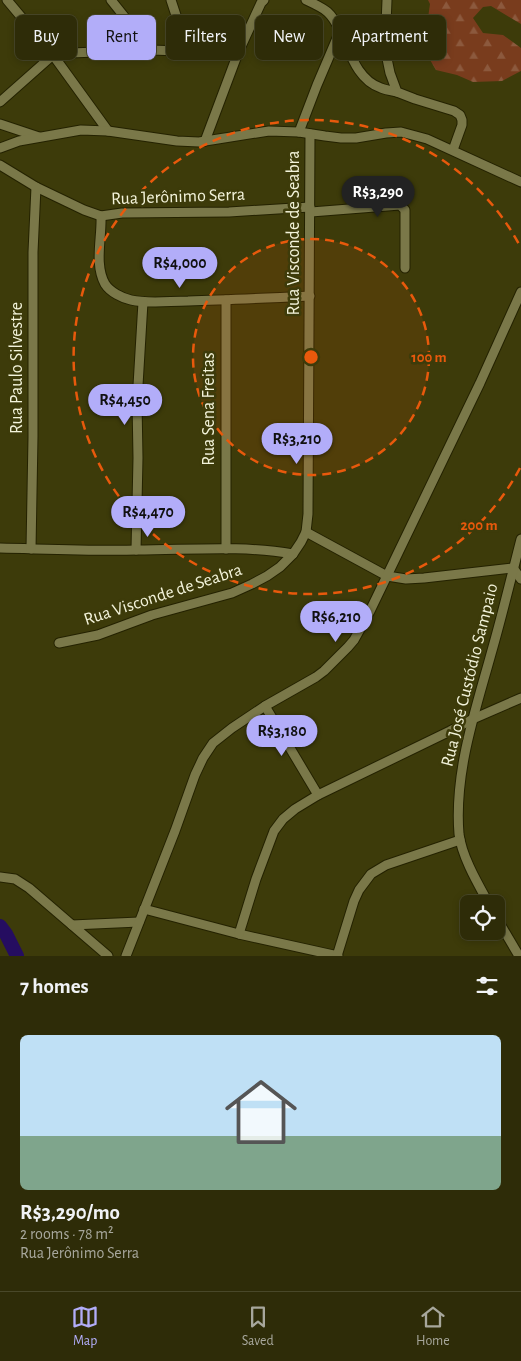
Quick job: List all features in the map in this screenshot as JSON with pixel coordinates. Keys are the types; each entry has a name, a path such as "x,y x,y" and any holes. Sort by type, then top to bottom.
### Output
{"street":[{"path":"7,0 20,15"},
{"path":"111,0 123,15"},
{"path":"171,0 176,15"},
{"path":"245,38 264,0"},
{"path":"306,0 324,9 333,17"},
{"path":"387,0 385,49 390,73 397,92"},
{"path":"299,132 333,47"},
{"path":"0,102 47,60"},
{"path":"57,60 108,131"},
{"path":"205,141 235,60"},
{"path":"354,60 364,78 380,88 454,111 460,115 462,126 453,150"},
{"path":"0,124 40,137"},
{"path":"0,148 19,141 81,130 108,131 177,141 205,141 269,131 356,138 401,132 427,139 521,182"},
{"name":"Rua Visconde de Seabra","path":"59,643 98,635 152,614 232,593 267,576 280,567 293,554 306,532 308,514 310,134"},
{"name":"Rua Jerônimo Serra","path":"0,165 36,186 84,210 101,216 122,213 229,212 400,205 405,210 405,268"},
{"name":"Rua Paulo Silvestre","path":"31,549 33,252 36,186"},
{"path":"101,216 101,272 106,286 118,295 143,302 310,296"},
{"path":"126,956 203,758 213,743 221,736 265,706 316,677 348,648 362,626 480,383 521,292"},
{"name":"Rua Sena Freitas","path":"226,300 226,549"},
{"path":"136,550 137,402 143,302"},
{"path":"306,532 386,576 406,579 513,568 521,579"},
{"name":"Rua José Custódio Sampaio","path":"484,895 477,883 460,840 459,810 461,784 473,719 521,540"},
{"path":"0,548 226,549 274,550 293,554"},
{"path":"240,934 256,879 274,831 283,818 295,808 318,795 473,719 521,698"},
{"path":"265,706 318,795"},
{"path":"144,909 240,934 338,956 354,901 359,890 371,874 386,865 460,840"},
{"path":"0,878 15,879 21,883 108,956"},
{"path":"72,924 139,922"},
{"path":"505,932 519,956"}],"green space":[{"path":"428,0 521,0 521,24 491,6 483,7 473,18 483,33 503,35 521,48 521,71 502,81 473,82 457,75 436,70 430,60 446,60 446,15 428,15 430,4"}],"waterway":[{"path":"0,926 17,956"}]}
